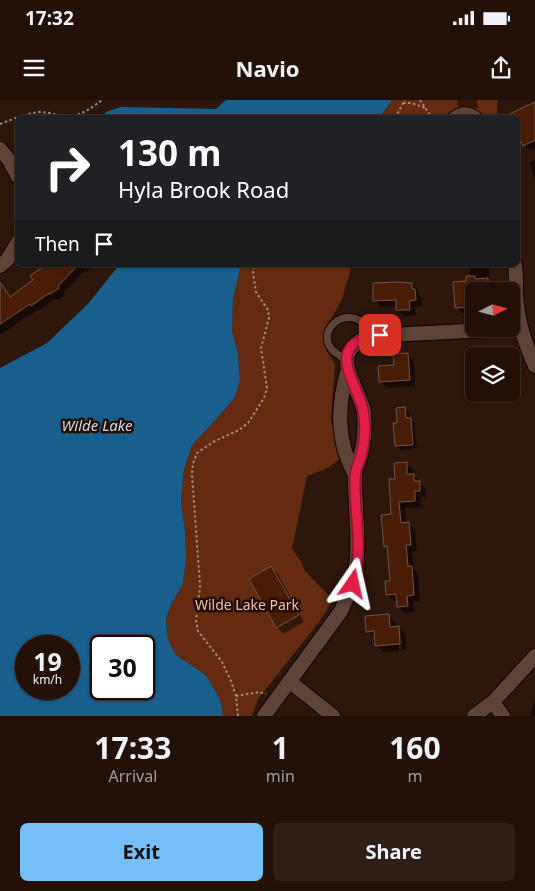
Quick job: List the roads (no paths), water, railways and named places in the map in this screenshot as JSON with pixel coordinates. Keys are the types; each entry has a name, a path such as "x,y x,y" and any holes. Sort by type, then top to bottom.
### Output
{"street":[{"path":"0,149 15,171"},
{"path":"0,266 7,260 15,247"},
{"path":"515,267 516,282"},
{"path":"264,716 341,611 356,574 358,553 354,475 345,455 340,427 341,400 349,351 363,338 370,336 465,330"},
{"path":"520,338 535,366"},
{"path":"347,365 360,398 365,425 361,455 354,475"},
{"path":"474,716 493,702 535,656"},
{"path":"289,682 333,716"},
{"path":"493,702 503,716"}],"lane":[{"path":"347,365 329,346 329,330 334,323 346,317 353,318 364,324 370,336"}],"water":[{"path":"226,100 392,100 381,115 104,115 106,112 121,107 216,109"},
{"name":"Wilde Lake","path":"117,267 241,267 233,299 232,331 238,353 240,380 235,397 192,445 184,470 181,501 186,558 183,584 166,618 168,640 176,655 206,675 220,699 223,716 0,716 0,368 47,343 88,304"}],"park label":[{"name":"Wilde Lake Park","path":"247,605"}]}
